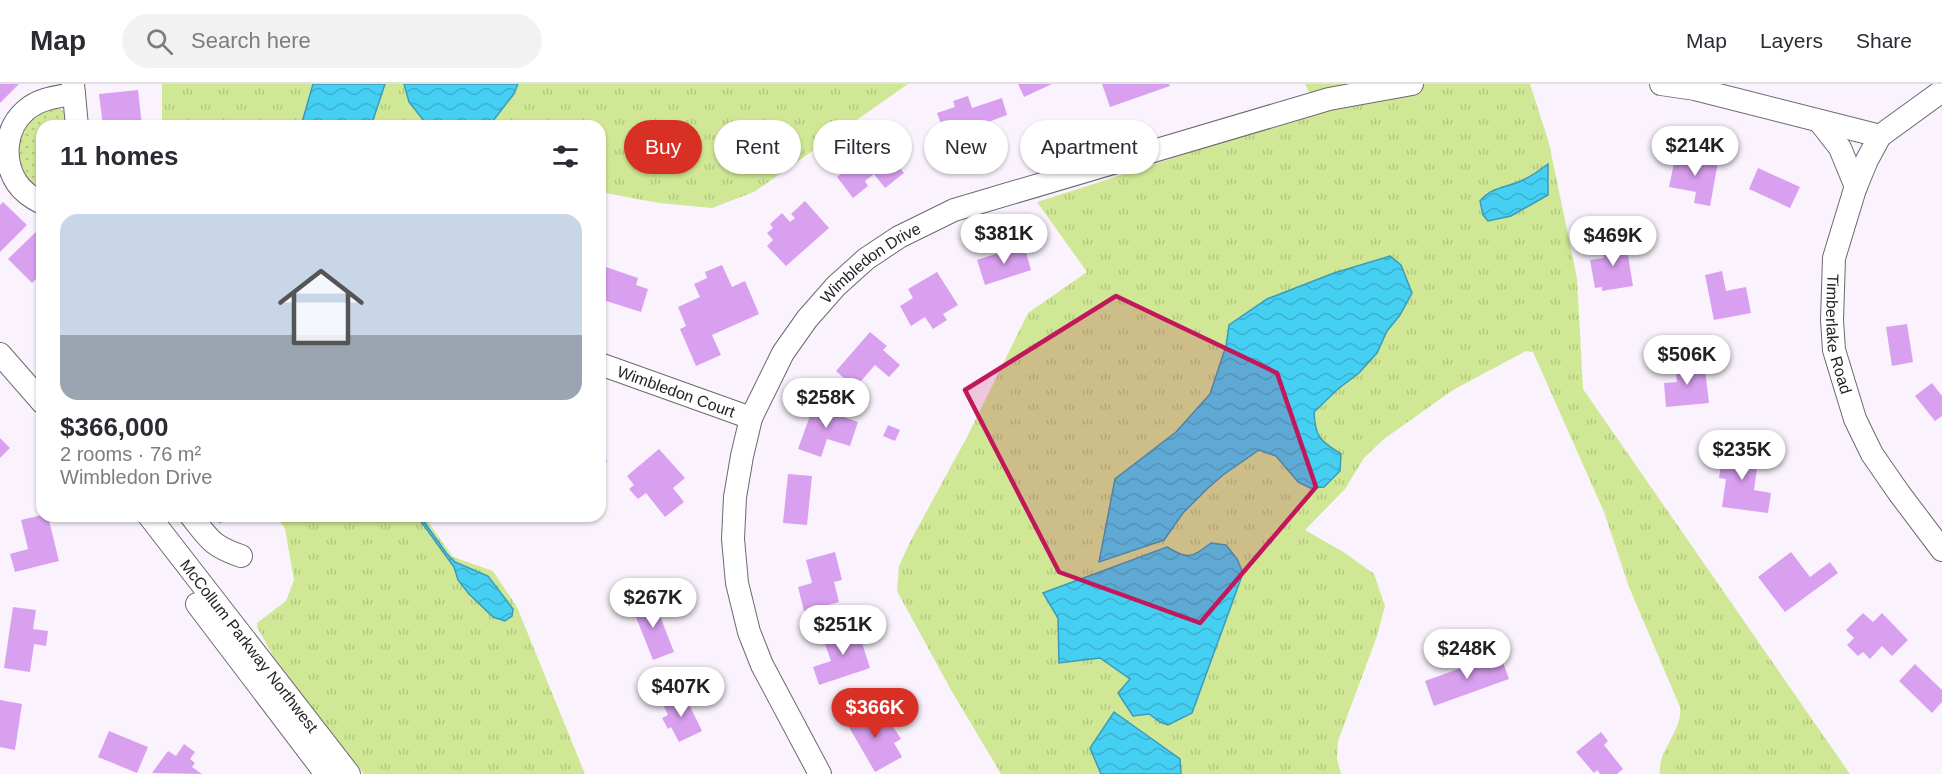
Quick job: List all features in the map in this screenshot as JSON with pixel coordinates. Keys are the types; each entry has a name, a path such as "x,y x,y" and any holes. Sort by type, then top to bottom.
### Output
{"street":[{"name":"Wimbledon Drive","path":"820,774 762,665 749,632 737,583 733,539 735,497 752,418 783,353 807,319 836,286 866,259 899,237 954,210 1329,99 1412,84"},
{"path":"1661,84 1695,89 1880,136"},
{"path":"36,199 17,184 11,172 7,159 11,130 26,110 38,102 74,89 77,120"},
{"name":"Timberlake Road","path":"1942,91 1880,136 1856,187 1834,258 1832,320 1834,350 1855,419 1872,454 1942,550"},
{"path":"1819,121 1840,148 1856,187"},
{"path":"0,339 36,378"},
{"path":"0,354 36,395"},
{"name":"Wimbledon Court","path":"606,366 752,418"},
{"name":"McCollum Parkway Northwest","path":"137,522 326,774"},
{"name":"McCollum Parkway Northwest","path":"154,522 349,774"},
{"path":"196,522 219,548 241,556"}],"highlighted area":[{"path":"1116,296 1277,373 1316,487 1200,623 1059,572 965,390"}],"green space":[{"path":"162,84 908,84 857,120 813,120 813,151 801,159 801,120 714,120 714,174 780,174 754,192 712,208 659,203 606,193 606,120 162,120"},
{"path":"1305,84 1530,84 1549,143 1577,278 1583,389 1850,774 1660,774 1662,757 1678,724 1680,707 1629,587 1604,512 1533,352 1526,351 1453,390 1384,439 1364,458 1345,489 1305,530 1345,553 1374,574 1385,606 1377,636 1338,741 1337,759 1341,774 1001,774 951,690 897,591 899,566 910,542 968,435 1028,313 1087,272 1037,202 1124,174 1159,174 1159,163 1307,116 1310,93"},
{"path":"49,106 63,111 66,120 36,120 36,190 24,181 15,151 29,117"},
{"path":"281,522 428,522 453,557 493,571 517,607 585,774 364,774 273,656 257,627 257,623 286,601 294,580 285,529"}],"water":[{"path":"313,84 385,84 373,120 303,120"},
{"path":"404,84 518,84 513,95 494,120 423,120 409,102"},
{"path":"1548,164 1548,195 1511,216 1488,221 1483,215 1480,201 1485,196 1517,183"},
{"path":"1390,256 1401,265 1412,293 1400,315 1387,331 1377,353 1359,373 1314,412 1320,438 1341,454 1340,471 1324,487 1310,488 1298,482 1276,456 1259,450 1208,488 1183,513 1164,540 1099,562 1115,479 1176,432 1210,394 1226,346 1229,325 1267,299 1334,273"},
{"path":"421,522 424,522 455,562 488,576 513,609 512,616 505,621 493,617 458,580 454,567"},
{"path":"1211,543 1226,545 1237,559 1243,573 1192,713 1168,725 1149,714 1133,716 1118,693 1130,679 1100,658 1059,663 1058,618 1043,593 1167,547 1189,556"},
{"path":"1114,712 1180,759 1181,774 1101,774 1090,748"}],"building":[{"path":"0,84 19,84 0,103"},
{"path":"1018,84 1052,84 1024,97"},
{"path":"1102,84 1169,84 1170,86 1110,107"},
{"path":"138,90 141,120 102,120 99,94"},
{"path":"968,96 972,108 1002,98 1007,115 994,120 940,120 937,113 955,107 953,101"},
{"path":"1676,153 1718,162 1710,206 1694,203 1696,192 1669,187"},
{"path":"1758,168 1800,187 1790,208 1749,189"},
{"path":"841,174 874,174 865,181 868,186 853,198 837,177"},
{"path":"874,174 903,174 885,188"},
{"path":"805,201 829,228 786,266 767,246 773,240 767,233 773,228 770,224 782,213 790,222 795,218 791,214"},
{"path":"3,202 27,225 0,252 0,205"},
{"path":"36,232 36,279 32,283 8,259"},
{"path":"1625,237 1633,286 1602,291 1602,287 1595,288 1590,260 1604,258 1603,254 1607,253 1605,241"},
{"path":"1024,245 1031,270 985,285 977,260"},
{"path":"722,265 732,287 745,281 759,314 712,335 721,355 696,366 680,329 686,326 678,307 700,297 694,284 707,278 705,272"},
{"path":"606,267 638,278 636,285 648,289 641,312 606,301"},
{"path":"1722,271 1726,291 1746,287 1751,313 1714,320 1705,275"},
{"path":"937,272 958,305 943,314 947,320 933,329 925,317 911,326 900,306 913,298 908,289"},
{"path":"1907,324 1913,362 1892,366 1886,327"},
{"path":"870,332 887,346 883,350 900,365 889,377 875,365 855,388 836,371"},
{"path":"1698,360 1699,370 1705,369 1709,403 1666,407 1664,383 1677,382 1675,362"},
{"path":"1932,383 1942,396 1942,416 1935,421 1915,396"},
{"path":"816,399 840,407 837,415 858,422 850,446 827,439 821,457 798,449"},
{"path":"888,425 900,430 895,441 883,436"},
{"path":"0,438 10,448 0,458"},
{"path":"1724,445 1754,449 1753,460 1758,461 1754,490 1771,493 1768,513 1722,507 1726,479 1719,478"},
{"path":"659,449 685,478 673,488 684,502 665,517 646,493 638,499 629,489 634,485 627,476"},
{"path":"788,474 812,476 807,525 783,523"},
{"path":"36,516 36,522 49,522 59,561 15,572 10,554 28,549 21,520"},
{"path":"835,552 842,580 834,582 839,602 804,611 798,587 812,583 806,560"},
{"path":"1791,552 1810,577 1830,562 1838,573 1785,612 1758,577"},
{"path":"653,598 674,652 653,660 632,607"},
{"path":"13,607 36,610 33,629 48,631 46,646 34,644 30,672 4,668"},
{"path":"1863,613 1873,622 1882,613 1908,640 1892,656 1882,646 1870,659 1863,652 1858,656 1847,645 1854,638 1846,630"},
{"path":"856,624 870,668 819,685 813,667 831,661 823,638 833,634 832,632"},
{"path":"1500,654 1509,679 1434,706 1425,681"},
{"path":"1915,664 1942,690 1942,702 1932,713 1899,681"},
{"path":"683,692 702,731 679,742 671,727 668,729 662,718 668,715 662,702"},
{"path":"0,700 22,704 15,750 0,747"},
{"path":"872,706 884,726 890,722 901,739 894,743 902,757 875,772 846,722"},
{"path":"109,731 148,747 137,773 98,757"},
{"path":"1601,732 1608,741 1604,745 1623,769 1617,774 1600,774 1597,770 1594,773 1576,752"},
{"path":"184,744 195,752 190,759 195,763 192,767 202,774 152,773 168,751 176,756"}]}
